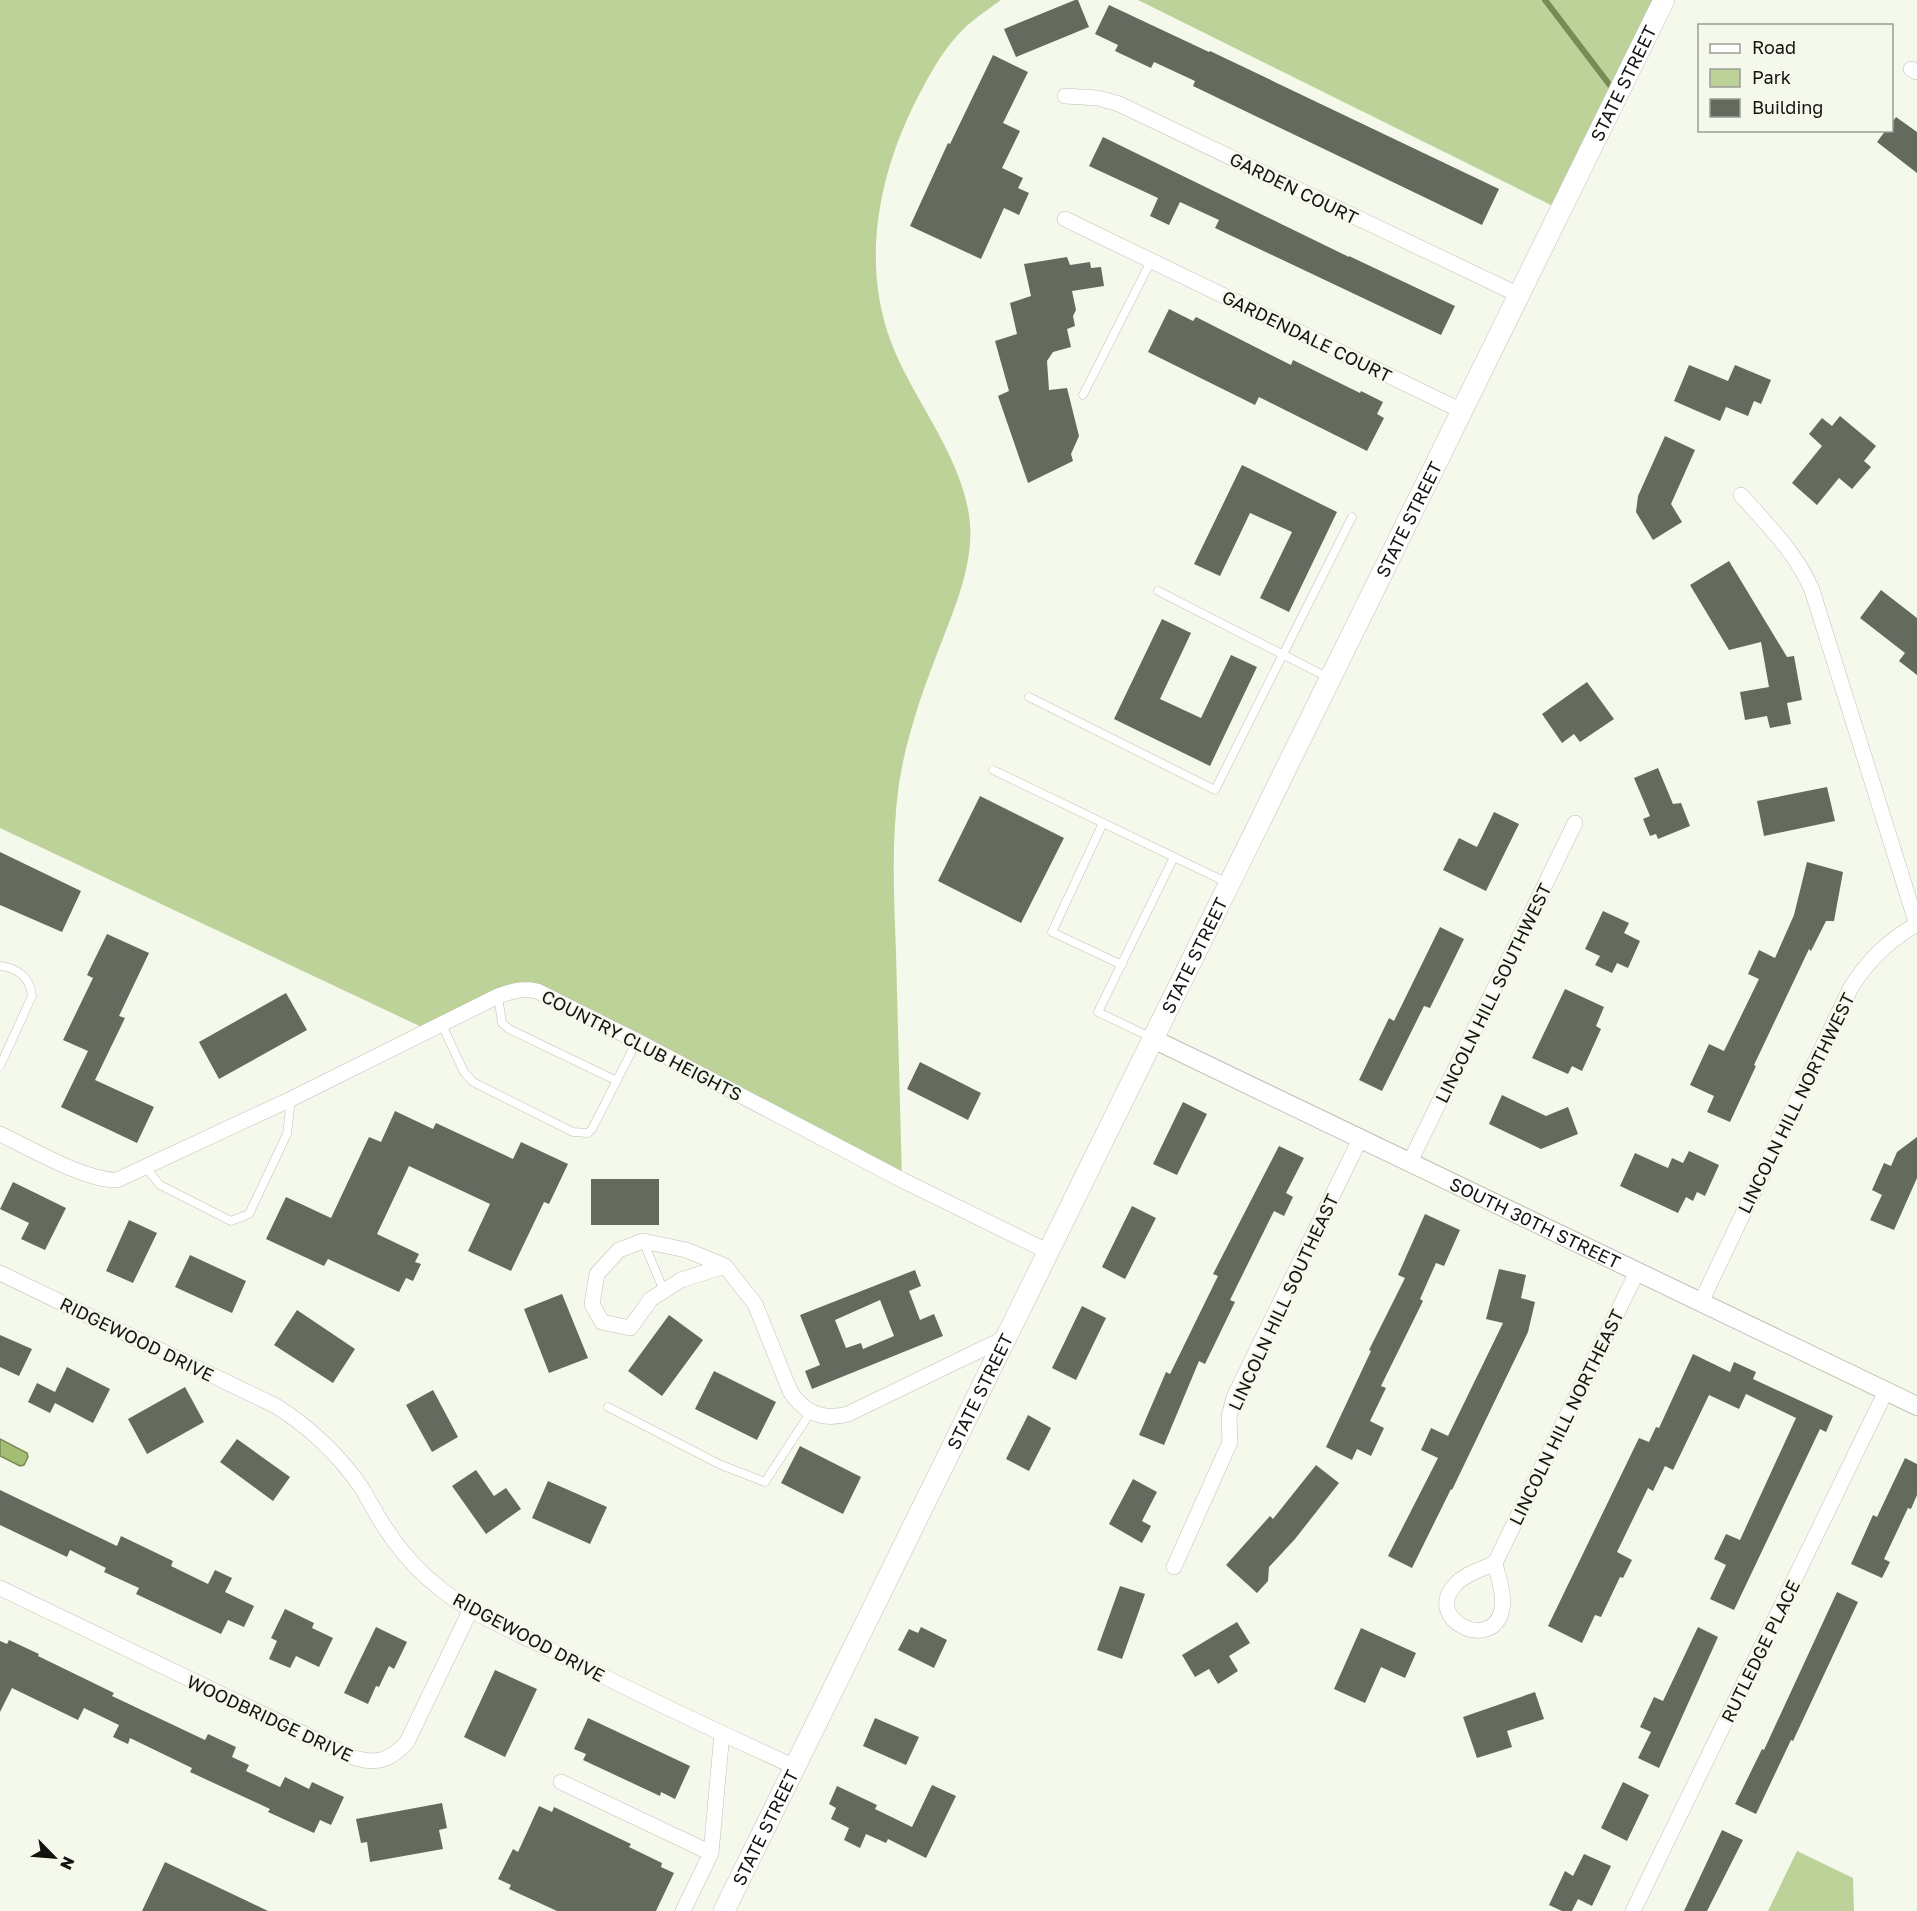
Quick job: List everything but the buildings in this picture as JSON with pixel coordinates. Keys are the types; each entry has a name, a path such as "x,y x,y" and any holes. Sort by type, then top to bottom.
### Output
{"main road":[{"name":"STATE STREET","path":"724,1911 1664,0"}],"street":[{"name":"GARDEN COURT","path":"1065,96 1098,98 1119,104 1519,296"},
{"name":"GARDENDALE COURT","path":"1065,219 1462,411"},
{"path":"1741,495 1780,538 1803,568 1812,590 1917,925"},
{"name":"LINCOLN HILL SOUTHWEST","path":"1410,1162 1575,823"},
{"name":"LINCOLN HILL NORTHWEST","path":"1701,1302 1850,989 1876,953 1893,939 1917,925"},
{"name":"COUNTRY CLUB HEIGHTS","path":"0,1134 96,1178 117,1180 291,1099 498,996 518,989 537,991 902,1180 1048,1252"},
{"name":"SOUTH 30TH STREET","path":"1153,1039 1917,1406"},
{"name":"LINCOLN HILL SOUTHEAST","path":"1174,1567 1230,1442 1229,1417 1234,1397 1360,1139"},
{"path":"725,1266 681,1280 651,1299 630,1328 602,1322 592,1304 597,1274 619,1250 643,1241 686,1250 725,1266 755,1304 790,1391 810,1413 825,1417 848,1414 1007,1337"},
{"name":"LINCOLN HILL NORTHEAST","path":"1496,1563 1637,1272"},
{"name":"RIDGEWOOD DRIVE","path":"0,1273 293,1416 344,1465 361,1487 385,1528 421,1571 443,1591 471,1609 795,1767"},
{"name":"RUTLEDGE PLACE","path":"1633,1911 1886,1391"},
{"path":"1496,1563 1502,1611 1490,1627 1470,1631 1461,1627 1452,1620 1448,1610 1449,1594 1455,1584 1496,1563"},
{"name":"WOODBRIDGE DRIVE","path":"0,1588 352,1757 374,1761 389,1758 407,1742 471,1609"},
{"path":"683,1911 711,1853 722,1733"},
{"path":"561,1782 711,1853"}],"lane":[{"path":"1083,394 1151,261"},
{"path":"1029,697 1215,790 1352,517"},
{"path":"1158,591 1330,678"},
{"path":"993,770 1229,884"},
{"path":"1103,823 1052,932 1122,965"},
{"path":"1153,1039 1098,1012 1174,857"},
{"path":"0,966 18,971 26,978 31,986 32,996 0,1066"},
{"path":"498,996 502,1023 509,1029 617,1081"},
{"path":"442,1025 464,1072 473,1082 573,1132 588,1133 592,1130 637,1041"},
{"path":"146,1168 160,1185 231,1221 249,1214 287,1134 291,1099"},
{"path":"643,1241 664,1291"},
{"path":"608,1407 721,1465 765,1482 810,1413"}],"green space":[{"path":"0,0 1001,0 973,21 952,42 920,93 894,152 885,183 876,247 877,279 882,311 891,342 954,465 964,491 969,517 970,544 959,596 927,680 911,731 902,766 896,805 894,890 902,1180 527,989 430,1031 0,828"},
{"path":"1138,0 1664,0 1561,210"},
{"path":"1797,1851 1853,1878 1854,1911 1768,1911"}],"shaded area":[{"path":"0,1439 27,1453 28,1457 24,1465 20,1466 0,1456"}],"waterway":[{"path":"1545,0 1615,92"}]}
